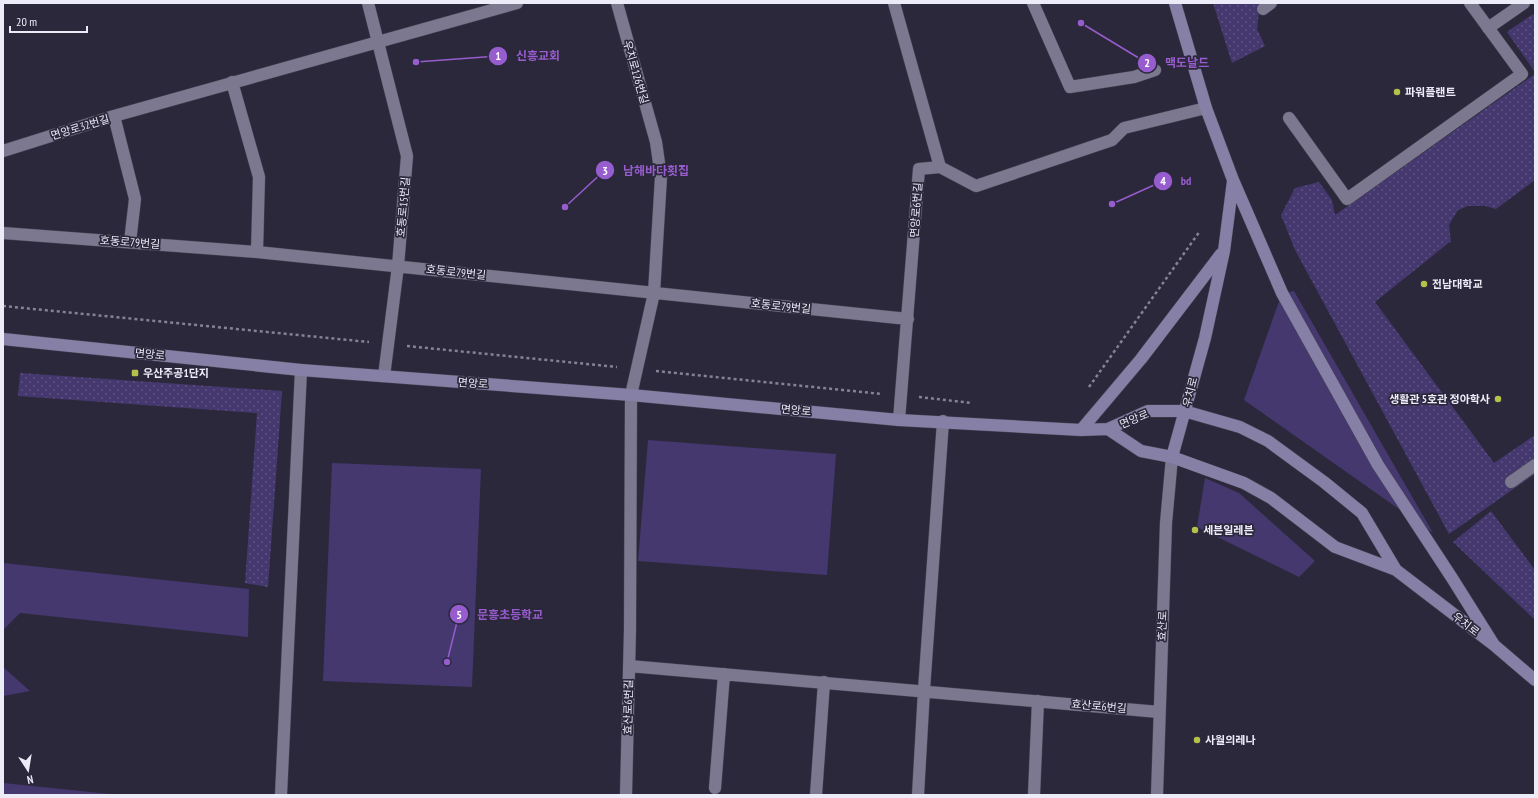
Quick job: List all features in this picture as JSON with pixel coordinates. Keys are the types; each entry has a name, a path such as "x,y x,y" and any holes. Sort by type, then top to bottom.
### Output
{"main road":[{"name":"우치로","path":"1175,3 1206,108 1233,180 1224,251 1205,338 1184,411 1240,427 1268,441 1324,482 1362,513 1396,570"},
{"path":"1233,180 1282,293 1378,465 1494,645"},
{"path":"1081,430 1141,359 1224,251"},
{"name":"면앙로","path":"3,339 301,370 631,396 899,420 943,421 1081,430 1108,429 1148,411 1184,411"},
{"path":"1172,457 1184,411"},
{"name":"면앙로","path":"1108,429 1141,450 1172,457"},
{"name":"우치로","path":"1172,457 1244,483 1271,498 1335,547 1396,570 1494,645 1535,680"}],"street":[{"name":"호동로15번길","path":"368,3 407,156 398,266 384,376"},
{"path":"257,252 259,177 232,82 517,3"},
{"name":"우치로126번길","path":"617,3 656,142 661,177 654,293"},
{"path":"894,3 940,168 976,186 1112,140 1124,128 1206,108"},
{"path":"1033,3 1070,87 1127,78 1155,70"},
{"path":"1289,118 1347,199 1522,74 1470,3"},
{"path":"1488,28 1524,3"},
{"name":"면앙로32번길","path":"3,150 232,82"},
{"path":"114,116 135,198 130,242"},
{"name":"면앙로6번길","path":"899,420 919,169 940,168"},
{"name":"호동로79번길","path":"3,233 257,252 908,319"},
{"path":"629,666 631,396 654,293"},
{"path":"281,795 301,370"},
{"path":"918,795 943,421"},
{"name":"효산로","path":"1157,795 1166,522 1172,457"},
{"path":"1511,482 1535,465"},
{"name":"효산로6번길","path":"626,795 629,666 924,690 1160,712"},
{"path":"715,788 724,674"},
{"path":"816,795 824,682"},
{"path":"1034,795 1038,701"}],"shaded area":[{"path":"1213,3 1260,3 1257,29 1265,46 1232,63"},
{"path":"1533,14 1535,17 1535,72 1507,32"},
{"path":"1535,74 1535,180 1496,209 1485,206 1468,206 1458,210 1449,225 1451,241 1375,302 1494,463 1535,435 1535,474 1449,534 1295,250 1281,215 1295,188 1319,182 1332,200 1335,215"},
{"path":"1294,291 1433,533 1244,400 1282,293"},
{"path":"20,373 282,391 268,587 245,583 257,413 18,396"},
{"path":"648,440 836,454 827,575 638,561"},
{"path":"332,463 481,469 472,687 323,681"},
{"path":"1205,478 1239,493 1315,561 1299,577 1197,527"},
{"path":"1491,511 1535,570 1535,620 1453,542"},
{"path":"3,563 249,589 248,637 20,613 3,630"},
{"path":"3,667 30,691 3,696"},
{"path":"3,783 120,795 3,795"}],"place":[{"name":"맥도날드","path":"1081,23"},
{"name":"신흥교회","path":"416,62"},
{"name":"파워플랜트","path":"1397,92"},
{"name":"bd","path":"1112,204"},
{"name":"남해바다횟집","path":"565,207"},
{"name":"전남대학교","path":"1424,284"},
{"name":"우산주공1단지","path":"135,373"},
{"name":"생활관 5호관 정아학사","path":"1498,399"},
{"name":"세븐일레븐","path":"1195,530"},
{"name":"문흥초등학교","path":"447,662"},
{"name":"사월의레나","path":"1197,740"}]}
